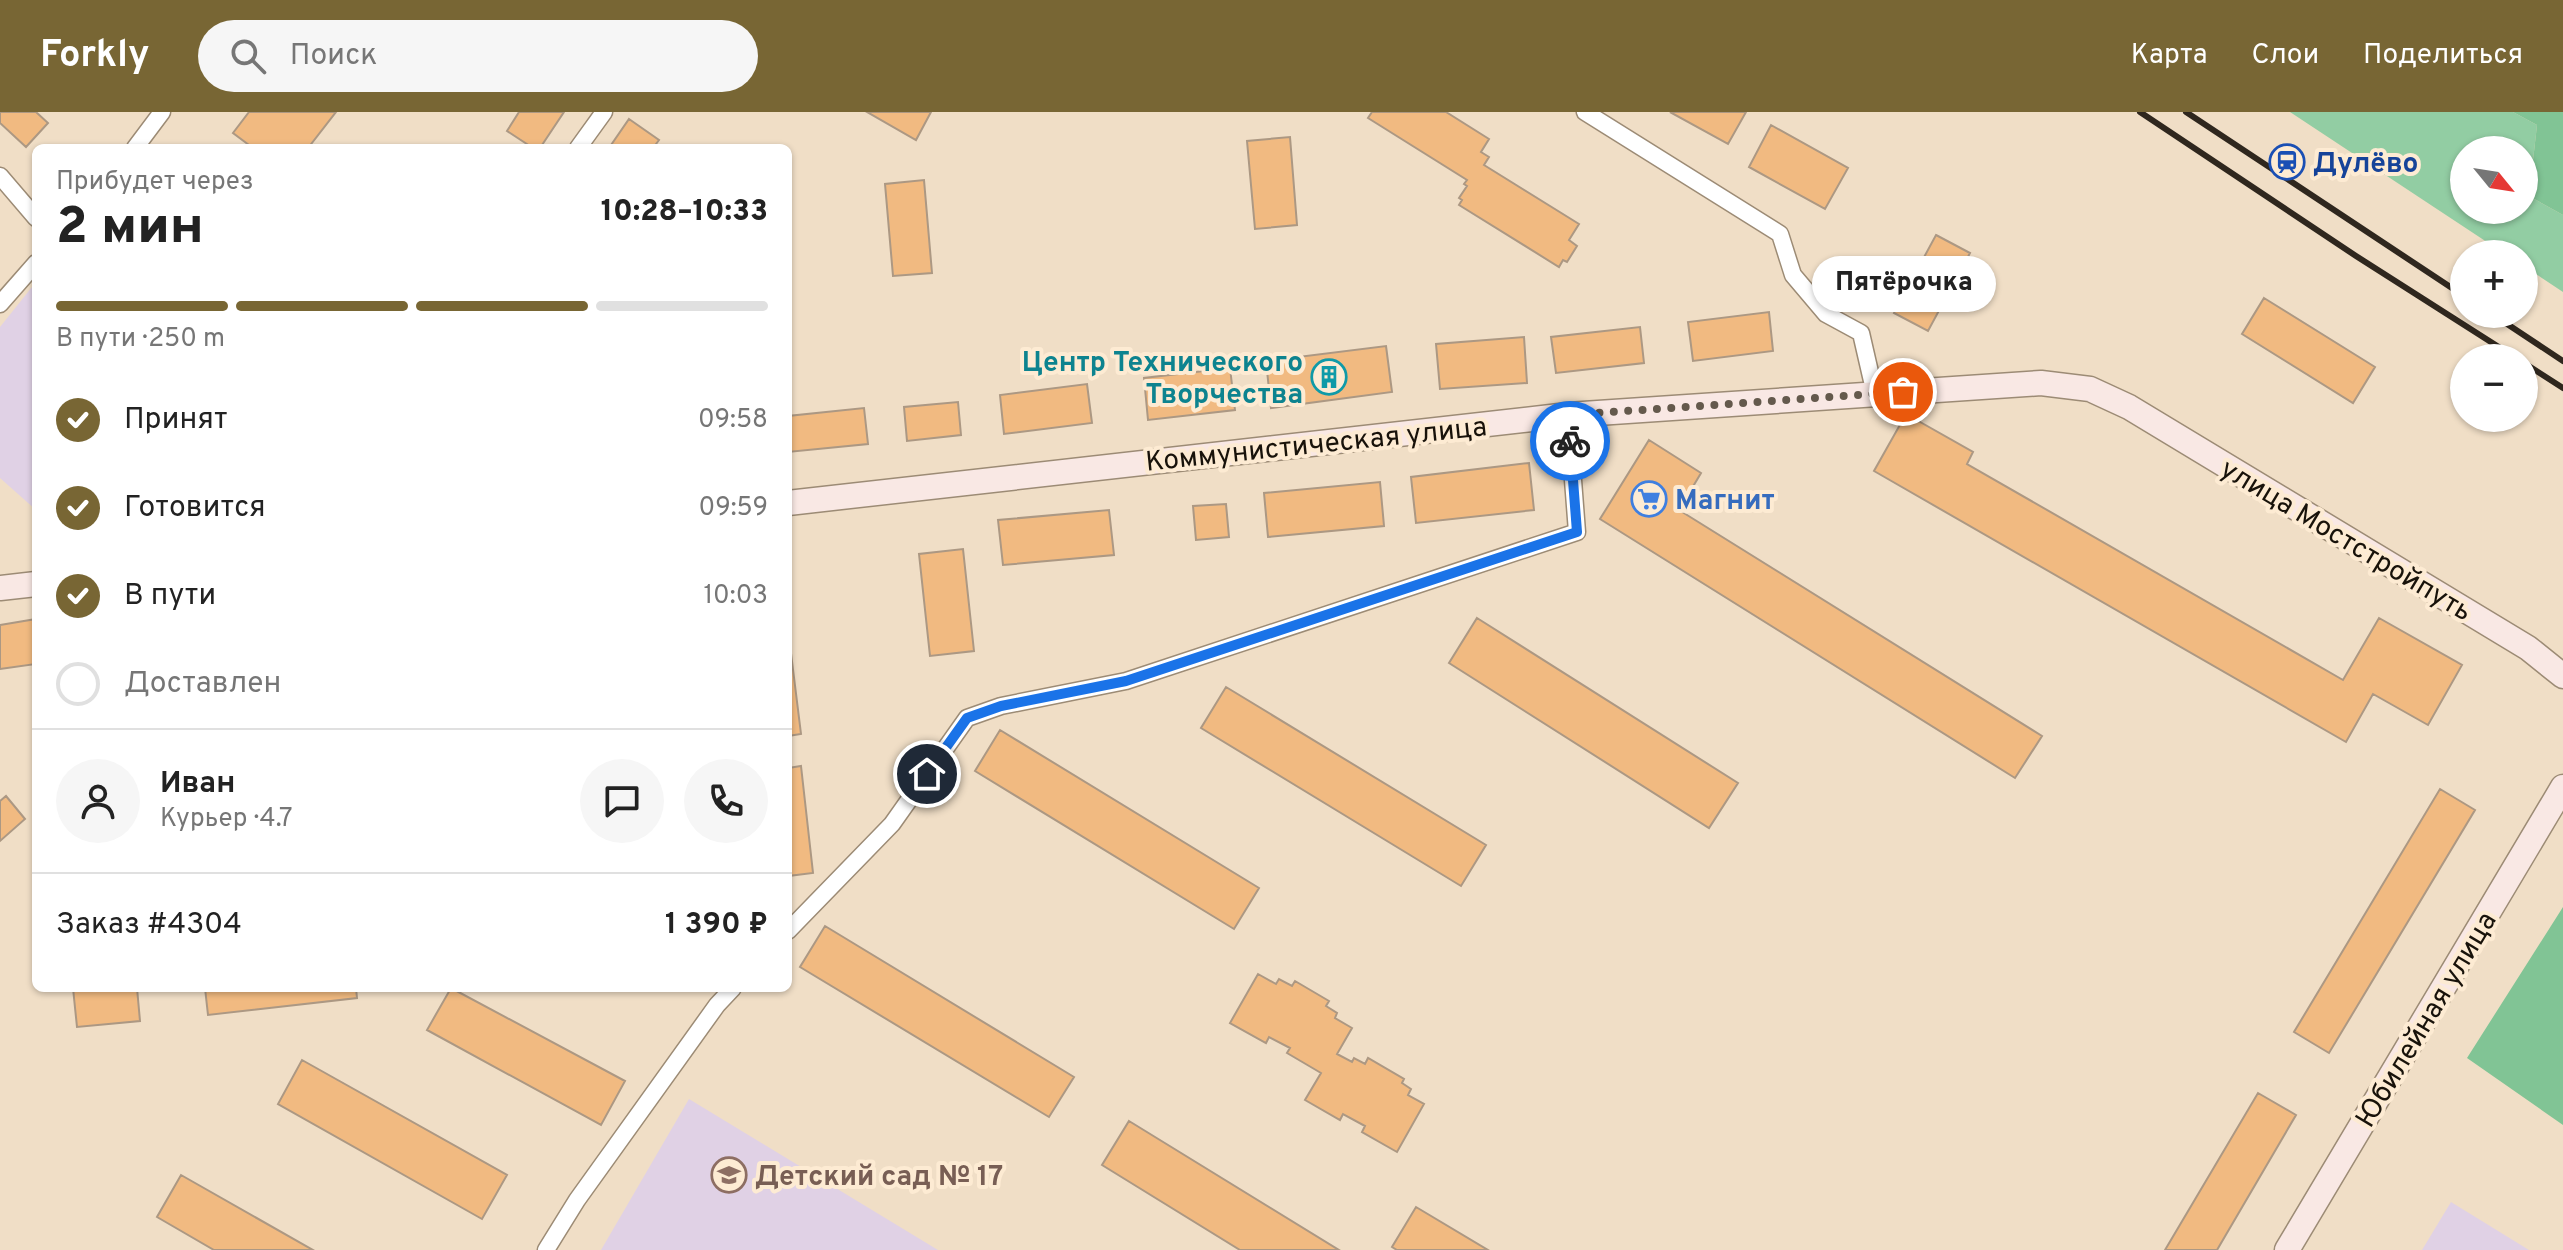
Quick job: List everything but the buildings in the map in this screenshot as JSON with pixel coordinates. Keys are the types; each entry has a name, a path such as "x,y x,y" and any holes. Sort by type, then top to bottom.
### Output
{"street":[{"path":"138,144 162,112"},
{"path":"581,144 604,112"},
{"path":"1585,112 1780,234 1793,275 1826,314 1861,333 1875,394"},
{"path":"0,176 32,213"},
{"path":"0,304 32,268"},
{"name":"Коммунистическая улица","path":"792,503 1568,415 2041,383 2090,389 2129,407"},
{"name":"улица Мостстройпуть","path":"2129,407 2528,648 2563,676"},
{"path":"792,927 892,824 967,718 1001,706 1126,681 1577,532 1568,415"},
{"path":"0,588 32,584"},
{"name":"Юбилейная улица","path":"2287,1250 2563,787"},
{"path":"546,1250 577,1200 729,992"}],"shaded area":[{"path":"32,287 32,506 0,478 0,327"},
{"name":"Детский сад № 17","path":"689,1099 938,1250 601,1250"},
{"path":"2451,1202 2529,1250 2422,1250"}],"green space":[{"path":"2290,112 2513,112 2537,125 2536,136 2450,136 2450,218"},
{"path":"2513,112 2563,112 2563,215 2538,201 2537,125"},
{"path":"2538,201 2563,215 2563,292 2538,275 2538,240 2484,240 2460,224 2538,224"},
{"path":"2563,907 2563,1125 2467,1058"}],"railway":[{"path":"2140,112 2494,344"},
{"path":"2186,112 2450,287"},
{"path":"2513,328 2563,361"},
{"path":"2538,372 2563,388"}],"way so far":[{"path":"1570,441 1568,415 1903,392"}],"place":[{"name":"Дулёво","path":"2287,162"},
{"name":"Центр Технического Творчества","path":"1329,377"},
{"name":"Пятёрочка","path":"1903,392"},
{"name":"Магнит","path":"1649,499"},
{"name":"Детский сад № 17","path":"729,1175"}],"route":[{"path":"927,774 967,718 1001,706 1126,681 1577,532 1570,441"}]}
